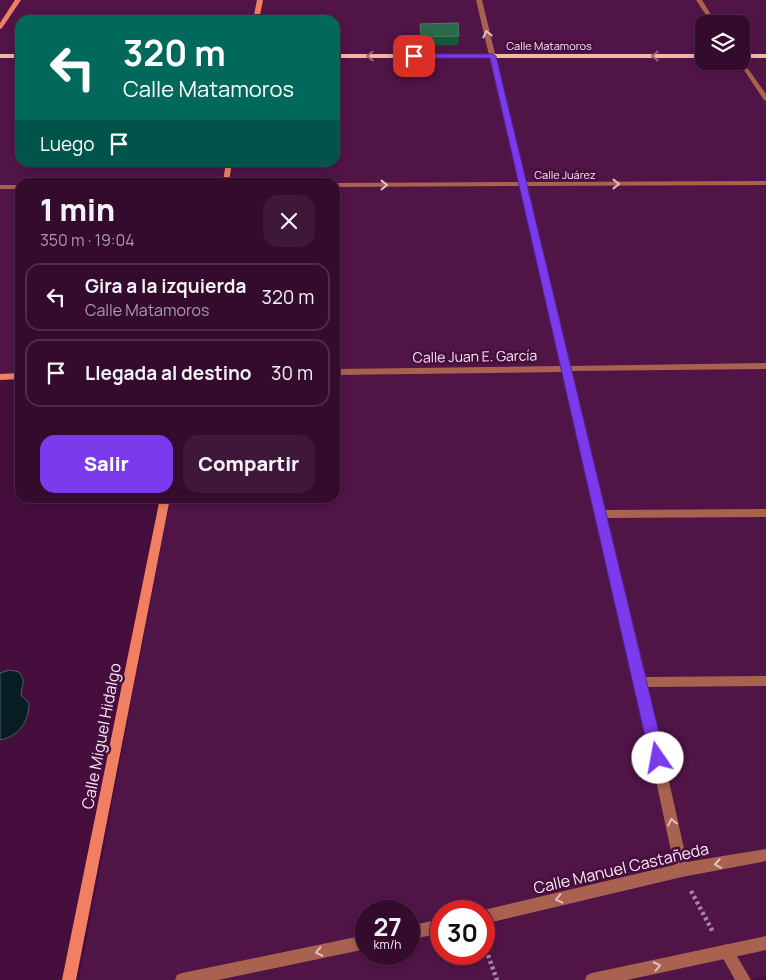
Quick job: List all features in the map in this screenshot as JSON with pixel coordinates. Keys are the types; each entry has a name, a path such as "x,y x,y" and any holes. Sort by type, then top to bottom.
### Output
{"main road":[{"path":"0,27 18,0"},
{"path":"257,15 260,0"},
{"path":"0,56 15,56"},
{"name":"Calle Matamoros","path":"340,56 695,56"},
{"path":"750,56 766,56"},
{"path":"0,376 15,376"},
{"name":"Calle Miguel Hidalgo","path":"69,980 163,503"}],"street":[{"path":"479,0 641,682 682,870"},
{"path":"699,0 709,15"},
{"path":"747,70 766,98"},
{"name":"Calle Juárez","path":"340,185 766,183"},
{"path":"0,187 15,187"},
{"name":"Calle Juan E. García","path":"340,372 766,366"},
{"path":"601,514 766,513"},
{"path":"641,682 766,681"},
{"name":"Calle Manuel Castañeda","path":"495,914 682,870 766,855"},
{"path":"592,980 766,943"},
{"path":"182,980 355,944"},
{"path":"726,951 744,980"}],"path":[{"path":"693,895 712,930"},
{"path":"491,965 496,978"}],"shaded area":[{"path":"0,0 766,0 766,976 745,980 79,980 169,503 340,503 340,178 15,178 15,378 0,378"},
{"path":"10,670 19,672 21,675 23,681 21,695 29,703 29,710 25,722 18,732 0,740 0,673"}],"building":[{"path":"458,23 459,36 421,37 420,24"}],"route":[{"path":"414,56 492,56 658,758"}]}
